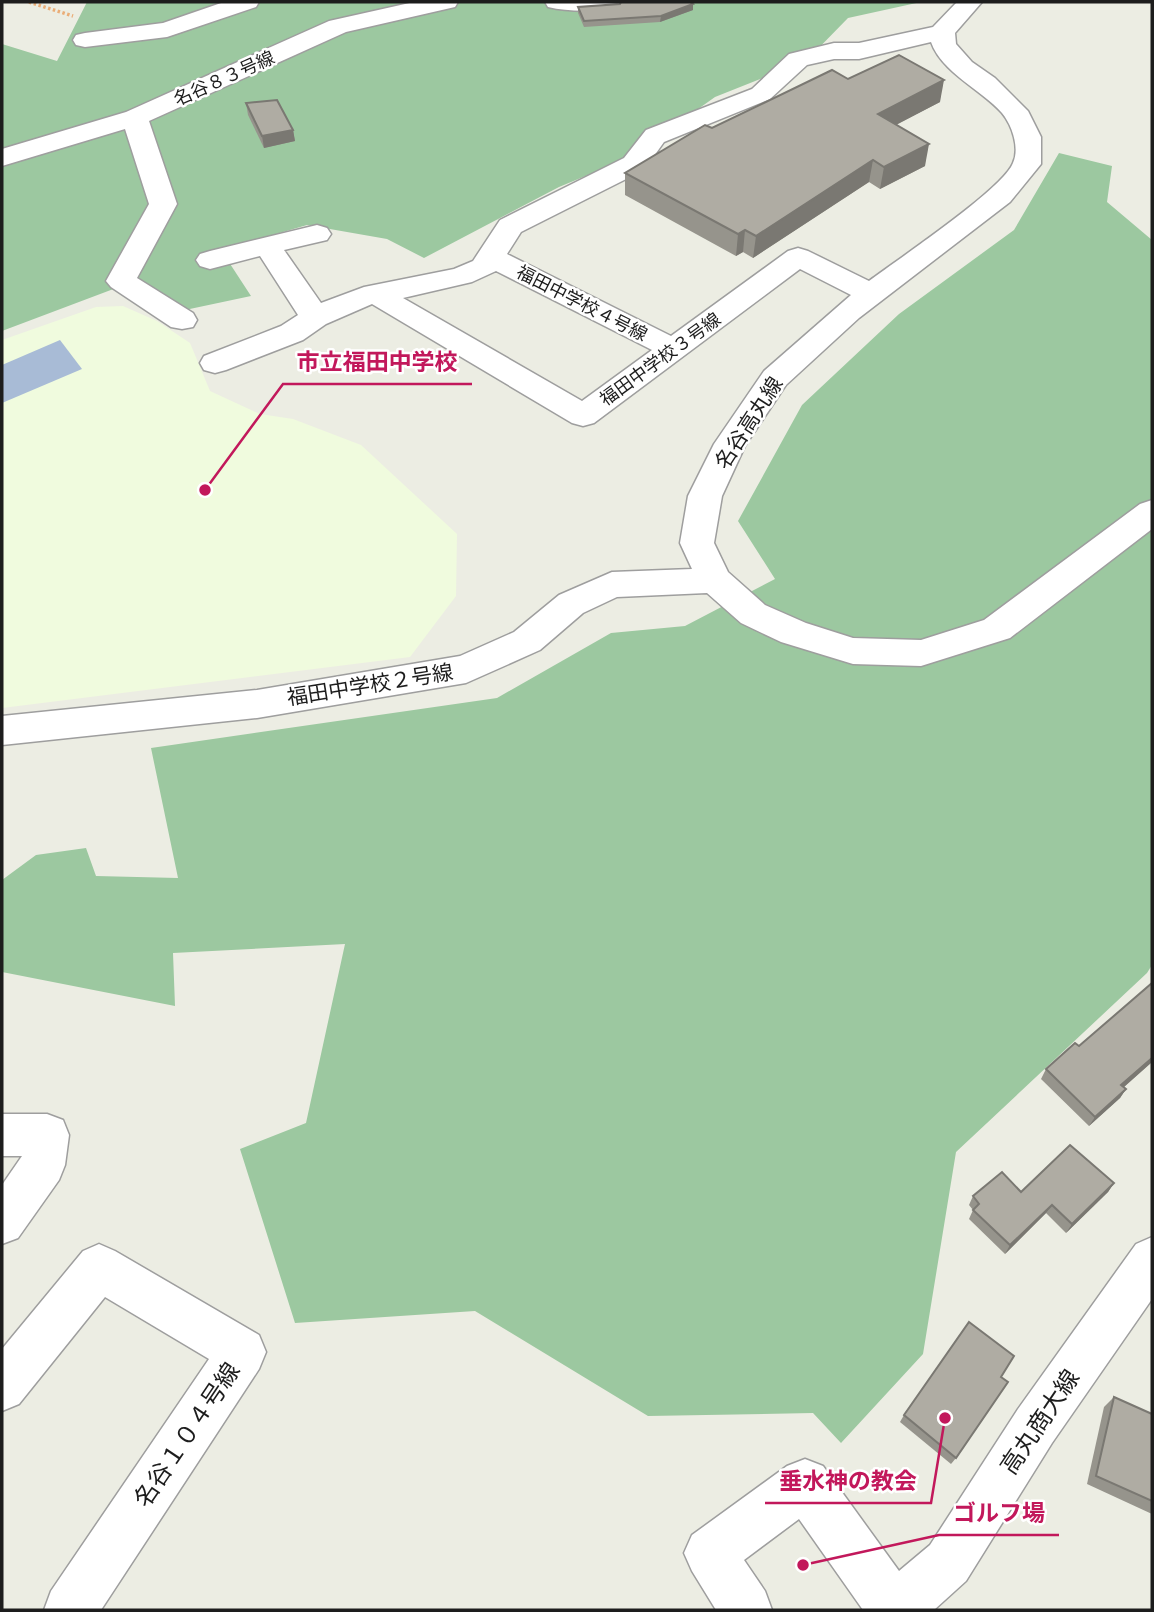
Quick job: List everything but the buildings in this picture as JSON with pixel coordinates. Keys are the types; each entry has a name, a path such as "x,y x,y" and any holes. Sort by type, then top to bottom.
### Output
{"street":[{"path":"85,40 167,30 247,2"},
{"name":"名谷８３号線","path":"2,158 135,118 376,9 446,2"},
{"path":"557,2 610,2"},
{"path":"215,363 292,332 315,317 374,293 462,276 484,267 510,226 634,164 655,136 761,94 798,59 834,51 859,51 942,32 970,2"},
{"path":"74,16 125,35"},
{"name":"名谷高丸線","path":"942,32 944,45 962,67 986,83 1015,111 1028,136 1027,164 1000,196 848,311 775,378 730,444 705,496 696,543 715,580 753,614 793,633 853,650 921,653 996,629 1152,512"},
{"path":"135,118 163,204 121,281 182,320"},
{"path":"210,260 317,234"},
{"path":"267,246 315,317"},
{"name":"福田中学校４号線","path":"491,257 673,349"},
{"name":"福田中学校３号線","path":"374,293 583,415 798,257 871,293"},
{"name":"福田中学校２号線","path":"2,731 257,704 466,669 527,641 571,604 612,585 715,580"},
{"path":"2,1135 47,1135 43,1165 2,1222"},
{"name":"名谷１０４号線","path":"2,1387 99,1267 242,1352 71,1610"},
{"name":"高丸商大線","path":"895,1610 948,1563 1035,1426 1149,1273"},
{"path":"746,1610 710,1553 805,1484 895,1610"}],"path":[{"path":"29,2 74,16"}],"shaded area":[{"path":"123,306 157,321 190,343 210,391 260,414 293,419 361,445 457,534 456,596 410,657 2,708 2,340 96,307"}],"green space":[{"path":"87,2 921,2 848,18 806,61 715,97 629,158 559,187 424,258 387,239 307,225 221,250 251,296 185,310 140,279 2,331 2,44 57,61"},
{"path":"1059,153 1112,166 1107,202 1152,240 1152,965 1147,973 956,1152 923,1354 841,1443 813,1413 648,1416 475,1311 295,1323 240,1149 306,1123 345,944 173,953 175,1006 2,972 2,880 36,855 86,848 96,876 178,878 151,748 497,698 611,633 685,626 775,579 738,521 802,405 899,314 1014,230"}],"water":[{"path":"60,340 82,369 2,403 2,365"}],"place":[{"name":"市立福田中学校","path":"205,490"},
{"name":"垂水神の教会","path":"945,1418"},
{"name":"ゴルフ場","path":"803,1565"}]}
